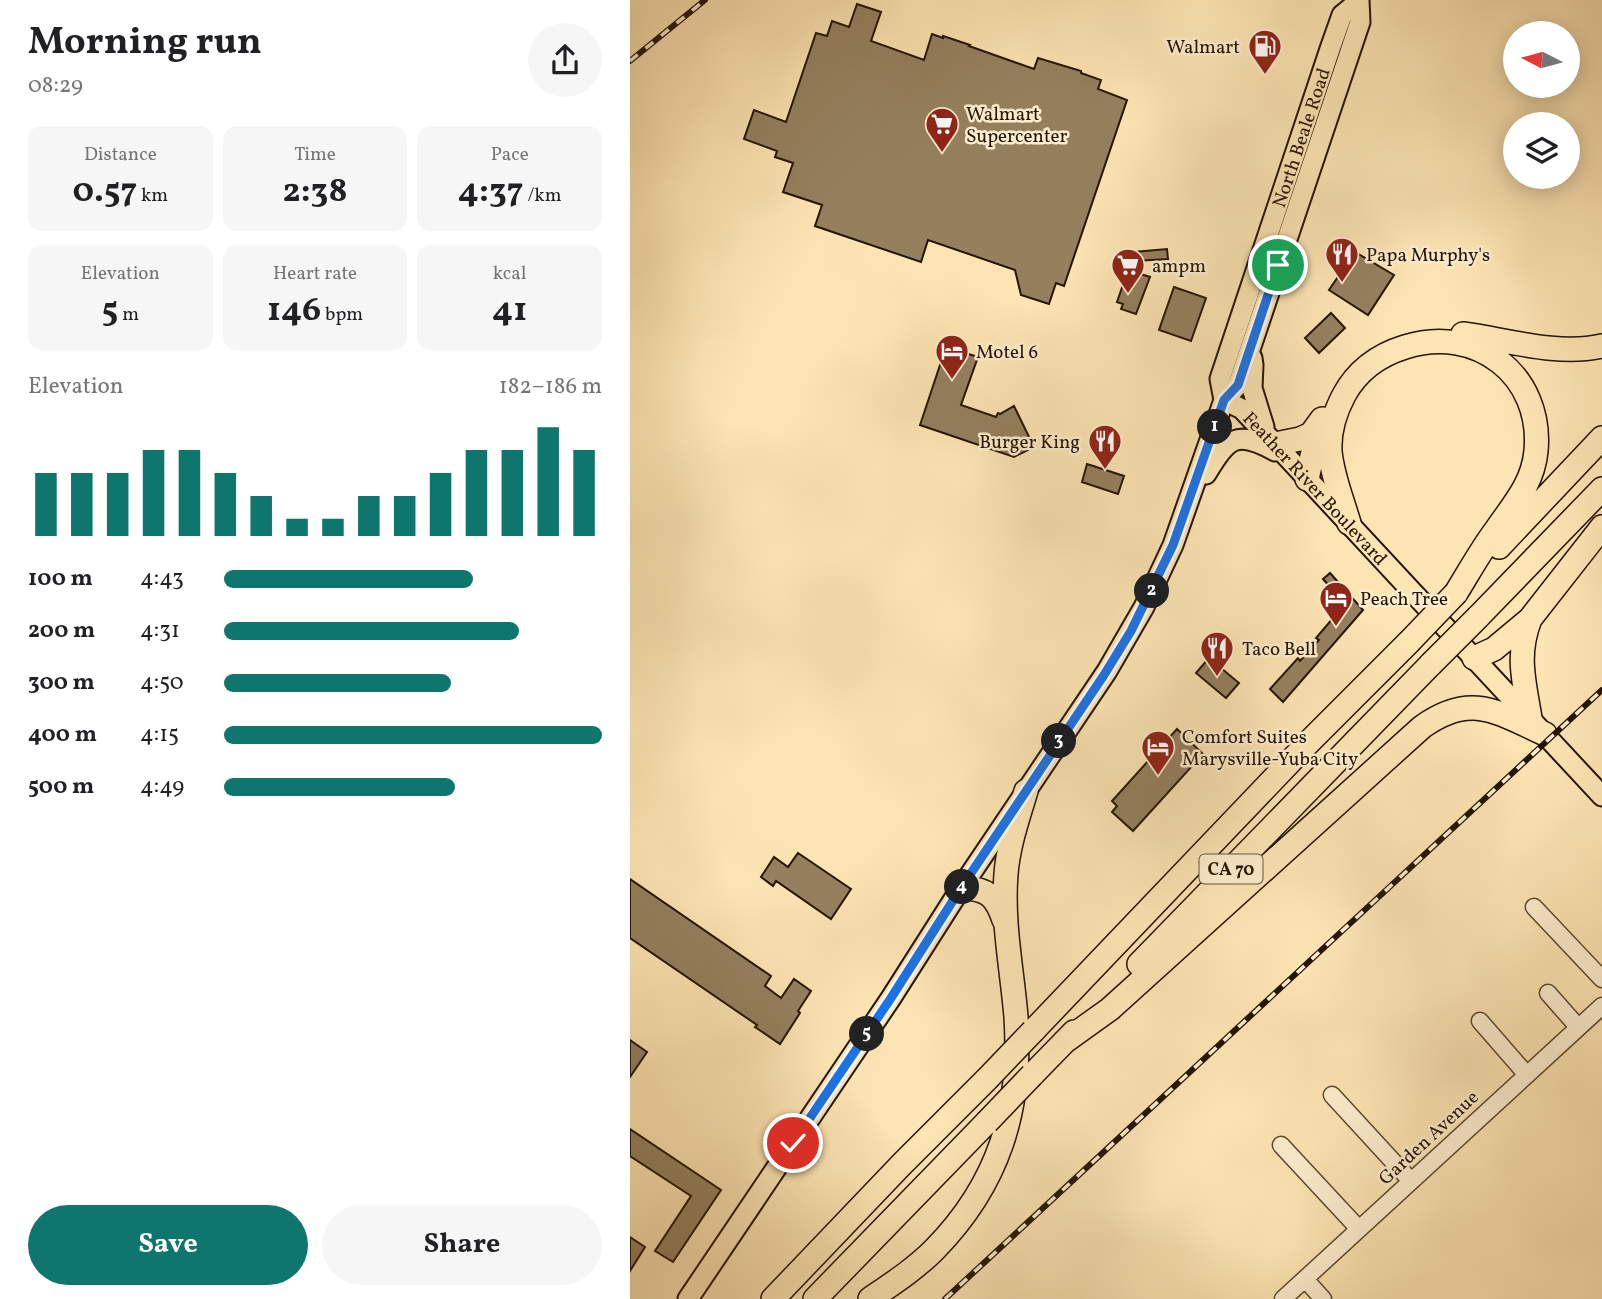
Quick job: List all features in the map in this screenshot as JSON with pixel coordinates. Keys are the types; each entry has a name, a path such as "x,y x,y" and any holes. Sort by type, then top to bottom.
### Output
{"highway":[{"path":"1307,480 1325,414 1336,390 1353,366 1384,343 1400,336 1445,332 1543,348 1602,346"},
{"path":"1349,523 1330,450 1338,406 1356,377 1381,356 1422,342 1443,340 1463,343 1484,351 1500,362 1525,391 1533,410 1536,451 1531,474 1522,493 1456,593"},
{"path":"1276,446 1311,435 1325,414"},
{"name":"CA 70","path":"773,1299 1307,744 1409,642 1602,438"},
{"name":"CA 70","path":"815,1299 1602,489"},
{"path":"1474,658 1494,649 1530,619 1602,527"},
{"path":"1530,619 1521,654 1522,672 1537,726"},
{"path":"1064,1042 1110,1009 1438,715 1453,709 1473,708 1490,710 1537,726"},
{"path":"870,1299 932,1252 961,1221 980,1193 1004,1136 1010,1115 1016,1069 1016,1018 1005,923 1005,875 1026,791"},
{"path":"961,888 973,888 991,895 1005,923"}],"main road":[{"name":"North Beale Road","path":"688,1299 884,1009 1131,631 1166,561 1224,400 1238,385 1360,22 1359,1"},
{"name":"North Beale Road","path":"1224,400 1220,379 1330,49 1342,15 1359,1"},
{"path":"1250,349 1254,365 1252,388 1276,446"},
{"name":"Feather River Boulevard","path":"1224,400 1241,410 1276,446 1602,796"},
{"path":"1191,495 1214,460 1230,443 1237,439 1249,439 1276,446"}],"street":[{"path":"1534,907 1602,979"},
{"path":"1548,993 1578,1027"},
{"name":"Garden Avenue","path":"1283,1299 1602,1006"},
{"path":"1480,1021 1527,1074"},
{"path":"1332,1095 1411,1181"},
{"path":"1281,1145 1359,1229"},
{"path":"1304,1279 1323,1299"}],"building":[{"name":"Walmart Supercenter","path":"857,4 881,12 871,41 924,60 932,34 943,36 1034,69 1038,58 1081,71 1101,80 1098,89 1127,100 1064,286 1056,283 1049,304 1021,295 1015,270 928,240 921,262 815,226 822,205 783,192 793,163 775,157 777,151 744,139 754,110 786,122 816,33 827,36 832,21 849,27"},
{"path":"1167,249 1168,259 1135,261 1134,252"},
{"path":"1355,252 1394,275 1368,315 1329,290"},
{"path":"1128,270 1150,277 1136,314 1121,309 1123,304 1117,302"},
{"path":"1174,287 1206,298 1191,341 1159,330"},
{"path":"1331,313 1345,328 1319,353 1305,338"},
{"name":"Motel 6","path":"946,347 978,357 961,405 996,417 998,413 1014,406 1034,447 1014,457 920,425"},
{"path":"1087,464 1124,476 1118,494 1082,482"},
{"name":"Peach Tree","path":"1330,573 1363,610 1283,702 1270,689 1298,658 1300,661 1319,640 1316,638 1345,604 1323,579"},
{"path":"1209,658 1239,683 1226,698 1196,673"},
{"name":"Comfort Suites Marysville-Yuba City","path":"1177,729 1203,754 1133,831 1112,812 1117,806 1112,801"},
{"path":"798,853 851,889 831,919 776,881 773,886 761,877 774,857 788,867"},
{"path":"630,879 771,976 765,986 781,998 794,979 811,991 780,1044 755,1027 757,1025 630,938"},
{"path":"630,1040 647,1052 630,1077"},
{"path":"630,1129 721,1190 673,1262 655,1251 691,1196 630,1156"},
{"path":"630,1237 645,1247 630,1271"}],"railway":[{"path":"630,61 705,0"},
{"path":"945,1299 1602,690"}],"place":[{"name":"Walmart","path":"1265,76"},
{"name":"Walmart Supercenter","path":"942,154"},
{"name":"Papa Murphy's","path":"1342,284"},
{"name":"ampm","path":"1128,295"},
{"name":"Motel 6","path":"952,381"},
{"name":"Burger King","path":"1105,471"},
{"name":"Peach Tree","path":"1336,628"},
{"name":"Taco Bell","path":"1217,678"},
{"name":"Comfort Suites Marysville-Yuba City","path":"1158,777"}],"route":[{"path":"793,1143 1131,631 1173,545 1224,400 1238,385 1278,265"}]}
